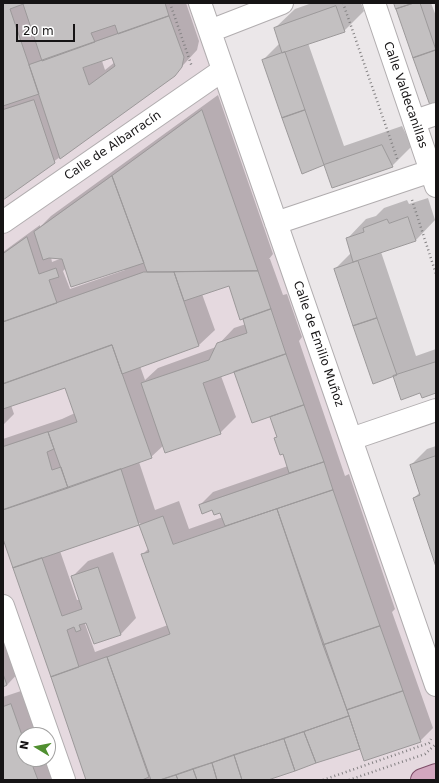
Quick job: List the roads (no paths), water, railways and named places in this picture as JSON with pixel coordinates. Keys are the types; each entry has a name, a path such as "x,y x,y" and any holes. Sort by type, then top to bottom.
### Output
{"main road":[{"path":"422,780 436,775"}],"street":[{"name":"Calle de Emilio Muñoz","path":"200,3 436,685"},
{"path":"210,31 282,3"},
{"name":"Calle Valdecanillas","path":"374,3 415,121 433,179"},
{"name":"Calle de Albarracín","path":"3,222 223,70"},
{"path":"415,121 436,114"},
{"path":"276,223 405,180 433,179"},
{"path":"351,439 436,410"},
{"path":"3,606 64,780"}]}
